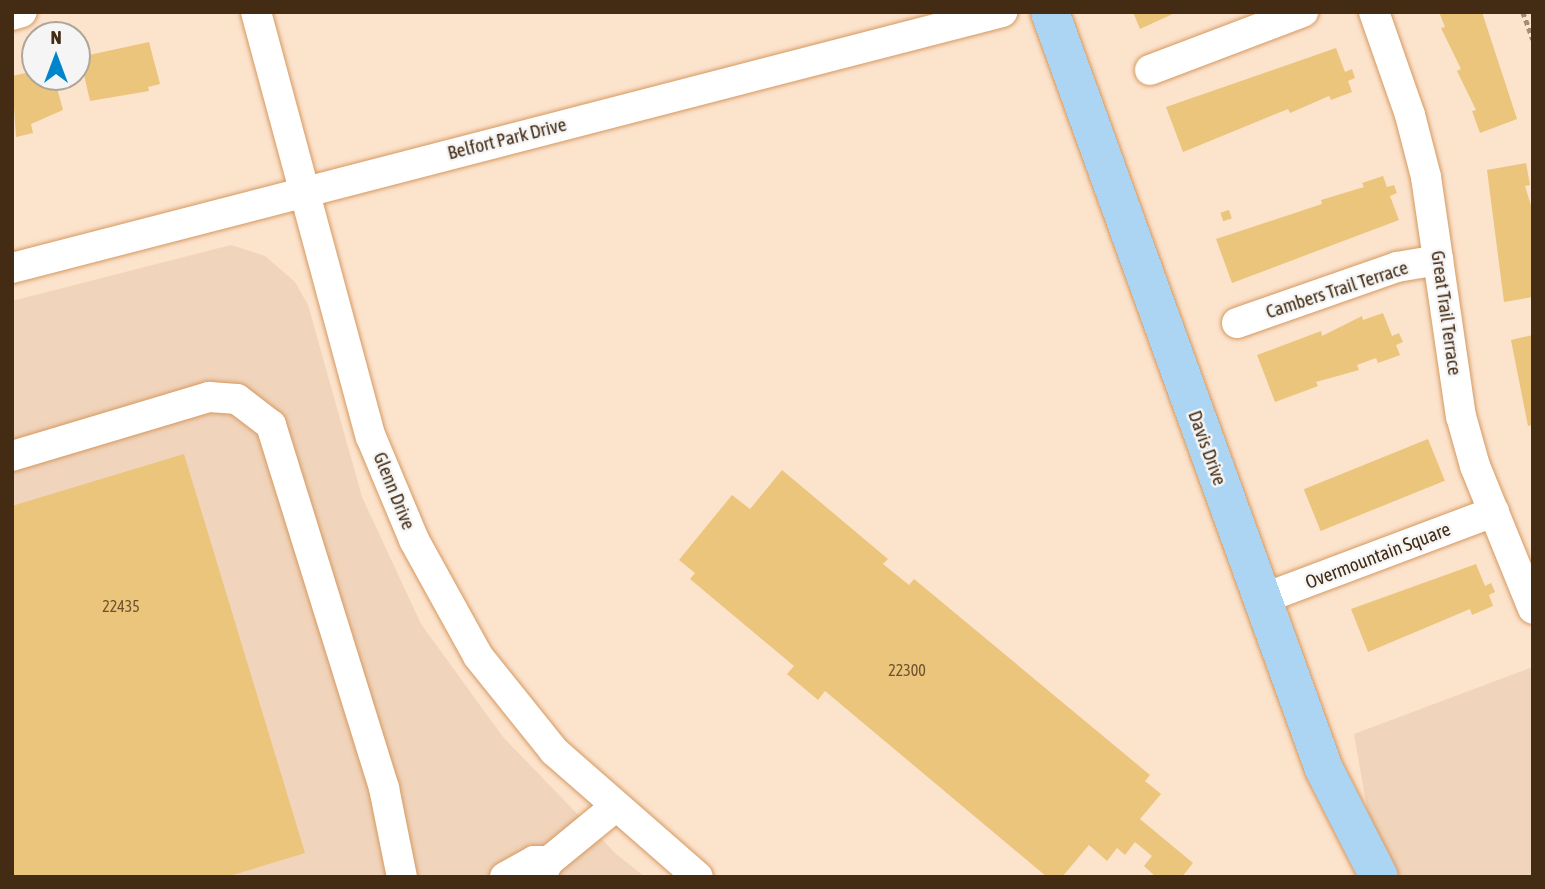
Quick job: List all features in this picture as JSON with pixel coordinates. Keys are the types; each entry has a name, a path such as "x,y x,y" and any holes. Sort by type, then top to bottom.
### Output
{"main road":[{"name":"Davis Drive","path":"1050,12 1324,768 1379,877"}],"street":[{"path":"12,15 22,12"},
{"name":"Glenn Drive","path":"257,12 371,437 414,540 478,656 554,751 698,877"},
{"name":"Belfort Park Drive","path":"12,268 1002,12"},
{"path":"1150,70 1303,12"},
{"name":"Great Trail Terrace","path":"1374,12 1410,115 1426,177 1461,416 1494,512 1533,609"},
{"name":"Cambers Trail Terrace","path":"1237,323 1397,267 1438,260"},
{"path":"12,456 209,397 237,399 271,425 384,788 402,877"},
{"name":"Overmountain Square","path":"1262,599 1494,512"},
{"path":"505,877 534,861 544,869 615,807"}],"path":[{"path":"1523,12 1533,39"}],"shaded area":[{"path":"231,245 265,256 295,282 308,305 362,497 421,624 503,737 616,854 645,877 12,877 12,301"},
{"path":"1533,667 1533,877 1395,877 1372,837 1354,734"}],"building":[{"path":"1133,12 1177,12 1140,29"},
{"path":"1439,12 1482,12 1517,119 1480,133 1472,111 1476,110 1457,71 1461,69 1441,28 1445,27"},
{"path":"149,42 160,84 148,87 149,91 90,101 88,91 91,91 91,55"},
{"path":"1336,48 1345,72 1352,69 1355,78 1348,81 1352,92 1331,100 1329,96 1290,113 1288,109 1183,152 1166,107"},
{"path":"21,74 21,91 58,91 63,110 31,124 33,133 16,137 12,76"},
{"path":"1526,163 1530,185 1525,186 1533,212 1533,297 1504,302 1487,170"},
{"path":"1383,176 1387,187 1394,185 1397,193 1390,196 1399,220 1232,283 1216,239 1322,204 1321,200 1364,187 1362,183"},
{"path":"1229,210 1232,219 1223,221 1220,213"},
{"path":"1383,313 1392,336 1399,333 1403,342 1396,345 1400,355 1378,363 1376,358 1357,365 1359,370 1316,382 1318,386 1275,402 1257,355 1321,331 1322,336 1362,316 1363,320"},
{"path":"1533,335 1533,425 1528,426 1511,340"},
{"path":"1428,439 1445,481 1321,531 1304,489"},
{"path":"184,454 305,853 226,877 12,877 12,506"},
{"path":"782,470 888,559 883,564 909,585 914,579 1150,775 1145,781 1161,794 1140,819 1193,863 1182,877 1156,877 1144,866 1152,856 1135,842 1125,855 1117,848 1107,861 1089,845 1062,877 1047,877 825,691 818,700 787,674 794,666 690,579 695,573 679,560 732,495 750,509"},
{"path":"1476,564 1485,586 1491,583 1495,592 1489,595 1493,606 1472,615 1470,609 1368,652 1351,609"}]}
